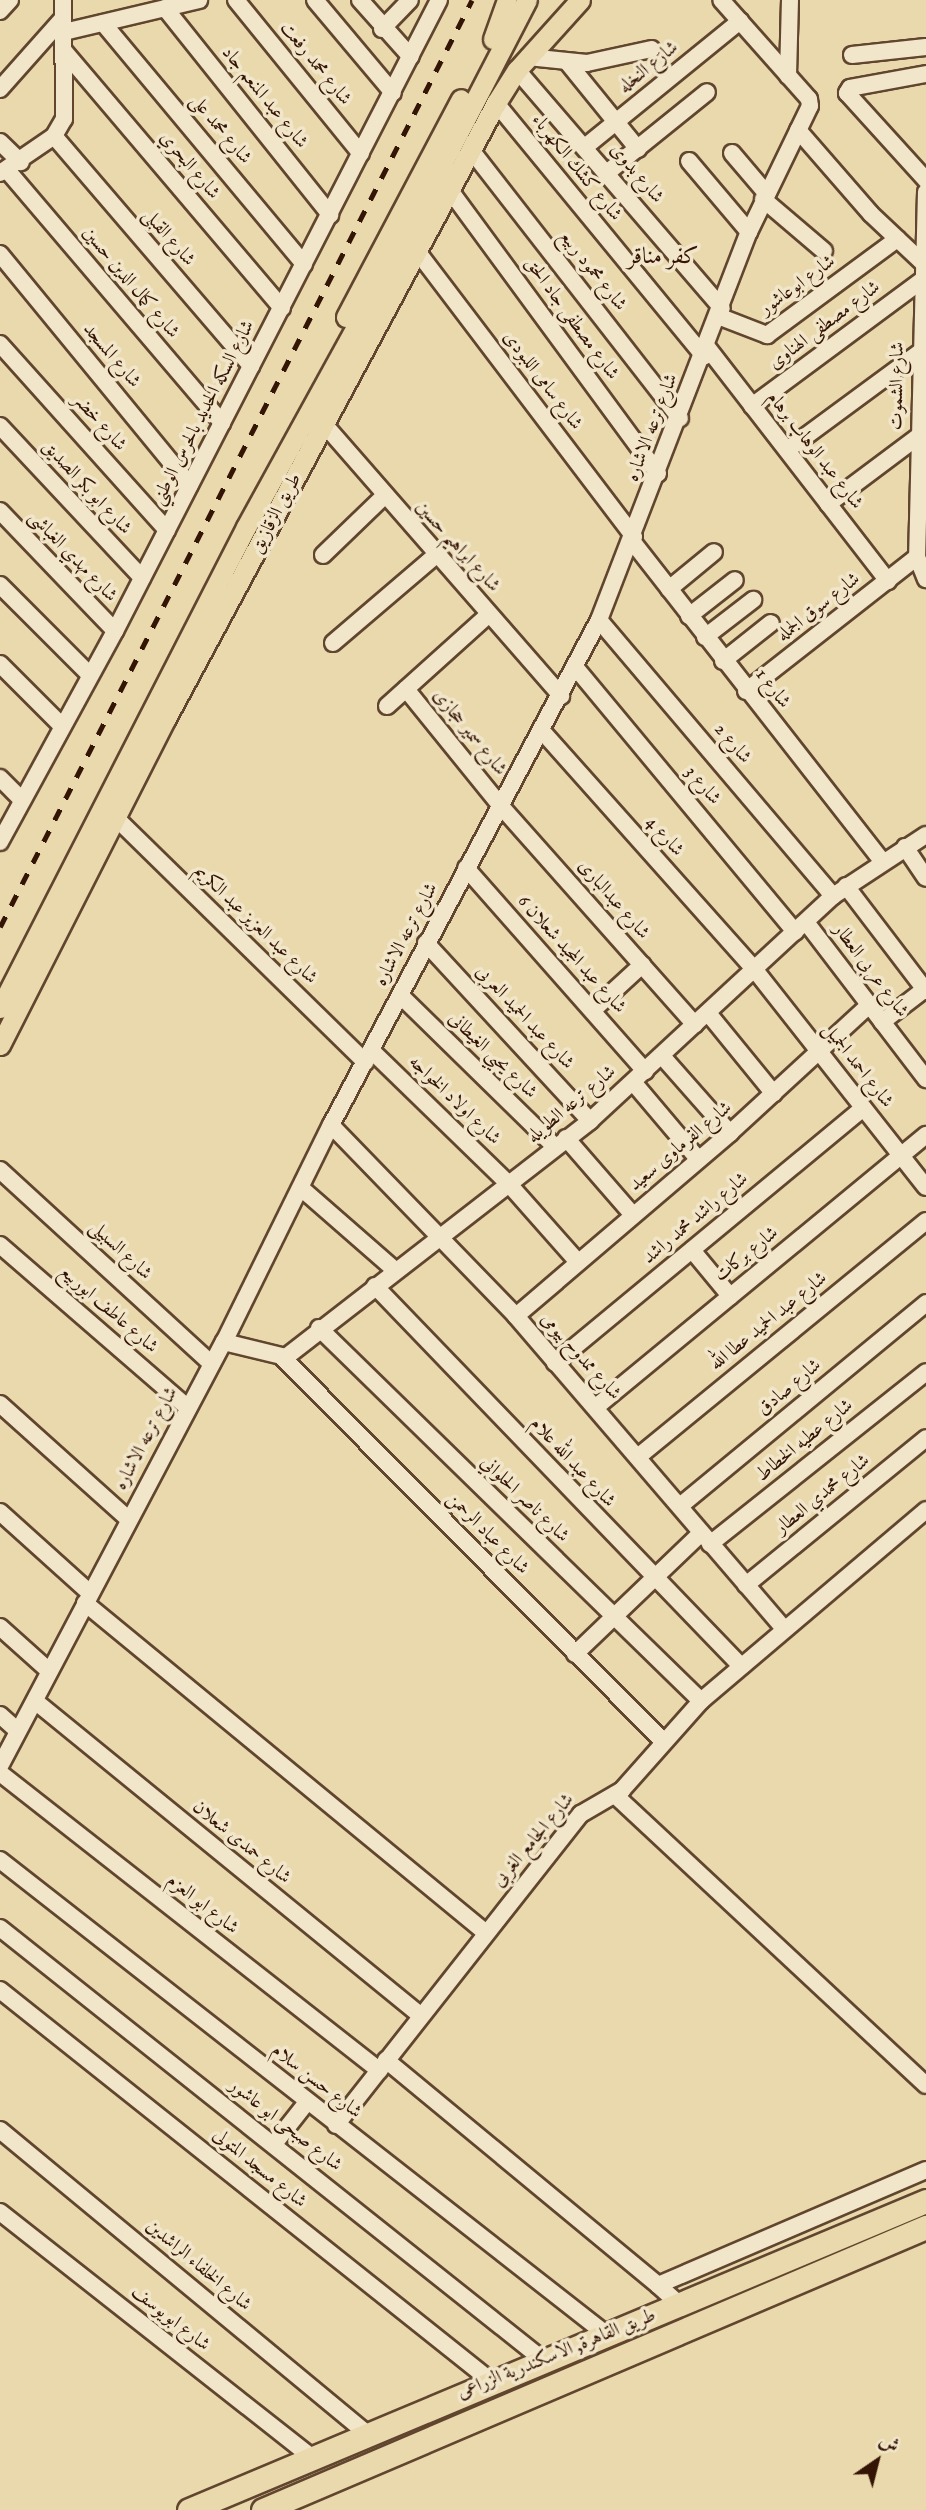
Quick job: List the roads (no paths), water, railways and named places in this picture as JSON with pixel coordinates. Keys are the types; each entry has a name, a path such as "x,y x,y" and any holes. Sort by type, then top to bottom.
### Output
{"highway":[{"name":"طريق القاهرة, الاسكندرية الزراعى","path":"189,2510 542,2359 607,2335 926,2201"},
{"name":"طريق القاهرة, الاسكندرية الزراعى","path":"262,2510 926,2227"}],"main road":[{"path":"327,375 324,363 336,337 500,26 507,0"},
{"name":"طريق الزقازيق","path":"0,1008 116,818 289,469 327,375 387,271 527,0"},
{"name":"طريق الزقازيق","path":"0,1045 65,900 289,469 324,424 496,103 522,63 576,2"}],"street":[{"path":"0,11 10,0"},
{"path":"9,168 54,136 65,112 63,0"},
{"path":"3,78 63,25 103,23 199,0"},
{"name":"شارع محمد رفعت","path":"236,0 361,154"},
{"path":"315,0 393,93"},
{"path":"360,0 382,29 411,57"},
{"path":"382,29 410,0"},
{"name":"شارع السكه الحديد بالحرس الوطني","path":"0,842 115,631 439,0"},
{"path":"721,0 788,76"},
{"path":"788,76 790,0"},
{"name":"شارع عبد المنعم جاد","path":"165,8 330,215"},
{"name":"شارع النخله","path":"586,147 740,21"},
{"name":"شارع محمد على","path":"103,23 304,264"},
{"path":"852,55 926,47"},
{"path":"522,63 568,63 652,49"},
{"name":"شارع البحري","path":"64,51 282,308"},
{"name":"شارع بدوى","path":"522,63 586,147 720,312"},
{"path":"568,63 638,149"},
{"path":"926,74 850,88 848,95 926,180"},
{"name":"شارع ترعه الاشاره","path":"0,1766 128,1519 224,1342 331,1125 426,943 600,620 680,418 749,232 764,196 810,106 788,76"},
{"path":"608,172 707,92"},
{"name":"شارع كشك الكهرباء","path":"496,103 705,352"},
{"path":"798,130 897,239 924,251"},
{"name":"شارع القبلى","path":"54,136 251,366"},
{"name":"شارع كمال الدين حسين","path":"0,142 9,168 222,423"},
{"name":"شارع محمود ربيع","path":"471,150 680,418"},
{"path":"732,153 764,196 824,251"},
{"path":"689,161 749,232"},
{"name":"شارع مصطفى جاد الحق","path":"449,189 658,474"},
{"name":"شارع الشموت","path":"922,569 923,455 919,436 926,191"},
{"name":"شارع ابوعاشور","path":"720,312 767,335 897,239"},
{"name":"شارع سامى اللبودى","path":"417,251 633,539"},
{"name":"شارع المسجد","path":"0,254 190,485"},
{"name":"شارع مصطفى الهناوى","path":"752,406 922,280"},
{"name":"شارع خضر","path":"0,344 167,530"},
{"name":"شارع عبد الوهاب برهام","path":"705,352 752,406 888,581"},
{"path":"787,450 920,352"},
{"name":"شارع ابراهيم حسين","path":"324,424 561,696"},
{"name":"شارع ابو بكر الصديق","path":"0,426 142,578"},
{"path":"828,504 919,436"},
{"path":"323,555 384,496"},
{"name":"شارع مهدي الغباشى","path":"0,511 115,631"},
{"name":"شارع 1","path":"633,539 746,691 882,861"},
{"path":"669,589 714,552"},
{"path":"333,643 436,555"},
{"name":"شارع سوق الجمله","path":"746,691 888,581 922,569"},
{"path":"689,616 735,580"},
{"path":"0,585 90,675"},
{"path":"705,637 753,600"},
{"path":"387,706 489,614"},
{"name":"شارع 2","path":"600,620 925,990"},
{"path":"723,661 771,623"},
{"path":"0,664 62,726"},
{"name":"شارع 3","path":"576,668 800,927"},
{"name":"شارع سمير حجازى","path":"406,689 499,804"},
{"name":"شارع 4","path":"542,731 755,971"},
{"path":"0,778 22,800"},
{"name":"شارع عبدالبارى","path":"499,804 695,1025"},
{"name":"شارع عبد العزيز عبد الكريم","path":"116,818 368,1056"},
{"name":"شارع ترعه الطويله","path":"283,1358 590,1121 839,891 926,835"},
{"path":"905,847 926,878"},
{"name":"شارع عبد المجيد شعلان 6","path":"466,868 593,1010 698,1159"},
{"name":"شارع عربى العطار","path":"800,927 869,1005 926,1080"},
{"name":"شارع عبد الحميد العربى","path":"426,943 590,1121"},
{"path":"593,1010 642,965"},
{"name":"شارع احمد الجميل","path":"755,971 926,1187"},
{"path":"882,1022 925,990"},
{"name":"شارع يحيي الغيطانى","path":"400,995 561,1143 633,1215"},
{"name":"شارع الفرماوى سعيد","path":"516,1316 730,1133 869,1005"},
{"path":"708,1013 774,1094"},
{"name":"شارع اولاد الخواجه","path":"368,1056 508,1183 578,1261"},
{"path":"662,1056 730,1133"},
{"name":"شارع راشد محمد راشد","path":"555,1363 863,1108"},
{"name":"شارع ممدوح بيومى","path":"331,1125 441,1235 516,1316 639,1456 784,1629"},
{"name":"شارع بركات","path":"596,1407 926,1135"},
{"name":"شارع السبيلى","path":"0,1170 212,1364"},
{"path":"301,1188 395,1270"},
{"name":"شارع عبد الحميد عطا الله","path":"639,1456 926,1221"},
{"name":"شارع عاطف ابوربيع","path":"0,1245 188,1408"},
{"path":"692,1250 730,1296"},
{"name":"شارع عبد الله علام","path":"375,1286 652,1578 741,1667"},
{"name":"شارع صادق","path":"681,1506 926,1303"},
{"name":"شارع ناصر الحلواني","path":"319,1328 701,1701"},
{"path":"224,1342 283,1358"},
{"name":"شارع عباد الرحمن","path":"283,1358 662,1740"},
{"name":"شارع عطيه الخطاط","path":"575,1654 652,1578 926,1372"},
{"path":"0,1404 128,1519"},
{"name":"شارع محمدي العطار","path":"746,1585 926,1438"},
{"name":"شارع الجامع الغربى","path":"336,2125 581,1814 615,1795 662,1740 701,1701 926,1510"},
{"path":"0,1512 87,1598 486,1933"},
{"path":"0,1627 50,1671"},
{"name":"شارع حمدى شعلان","path":"35,1701 421,2017"},
{"path":"0,1716 18,1731"},
{"name":"شارع ابو العزم","path":"0,1773 383,2065 679,2304"},
{"path":"615,1795 926,2085"},
{"name":"شارع حسن سلام","path":"0,1860 607,2335"},
{"name":"شارع صبحى ابو عاشور","path":"0,1928 542,2359"},
{"name":"شارع مسجد المتولى","path":"0,1990 491,2381"},
{"path":"274,2144 307,2102"},
{"name":"شارع الخلفاء الراشدين","path":"0,2130 369,2435"},
{"path":"657,2285 926,2170"},
{"name":"شارع ابويوسف","path":"0,2212 313,2458"}],"railway":[{"path":"0,927 472,0"}],"district":[{"name":"كفر مناقر","path":"663,257"}]}
